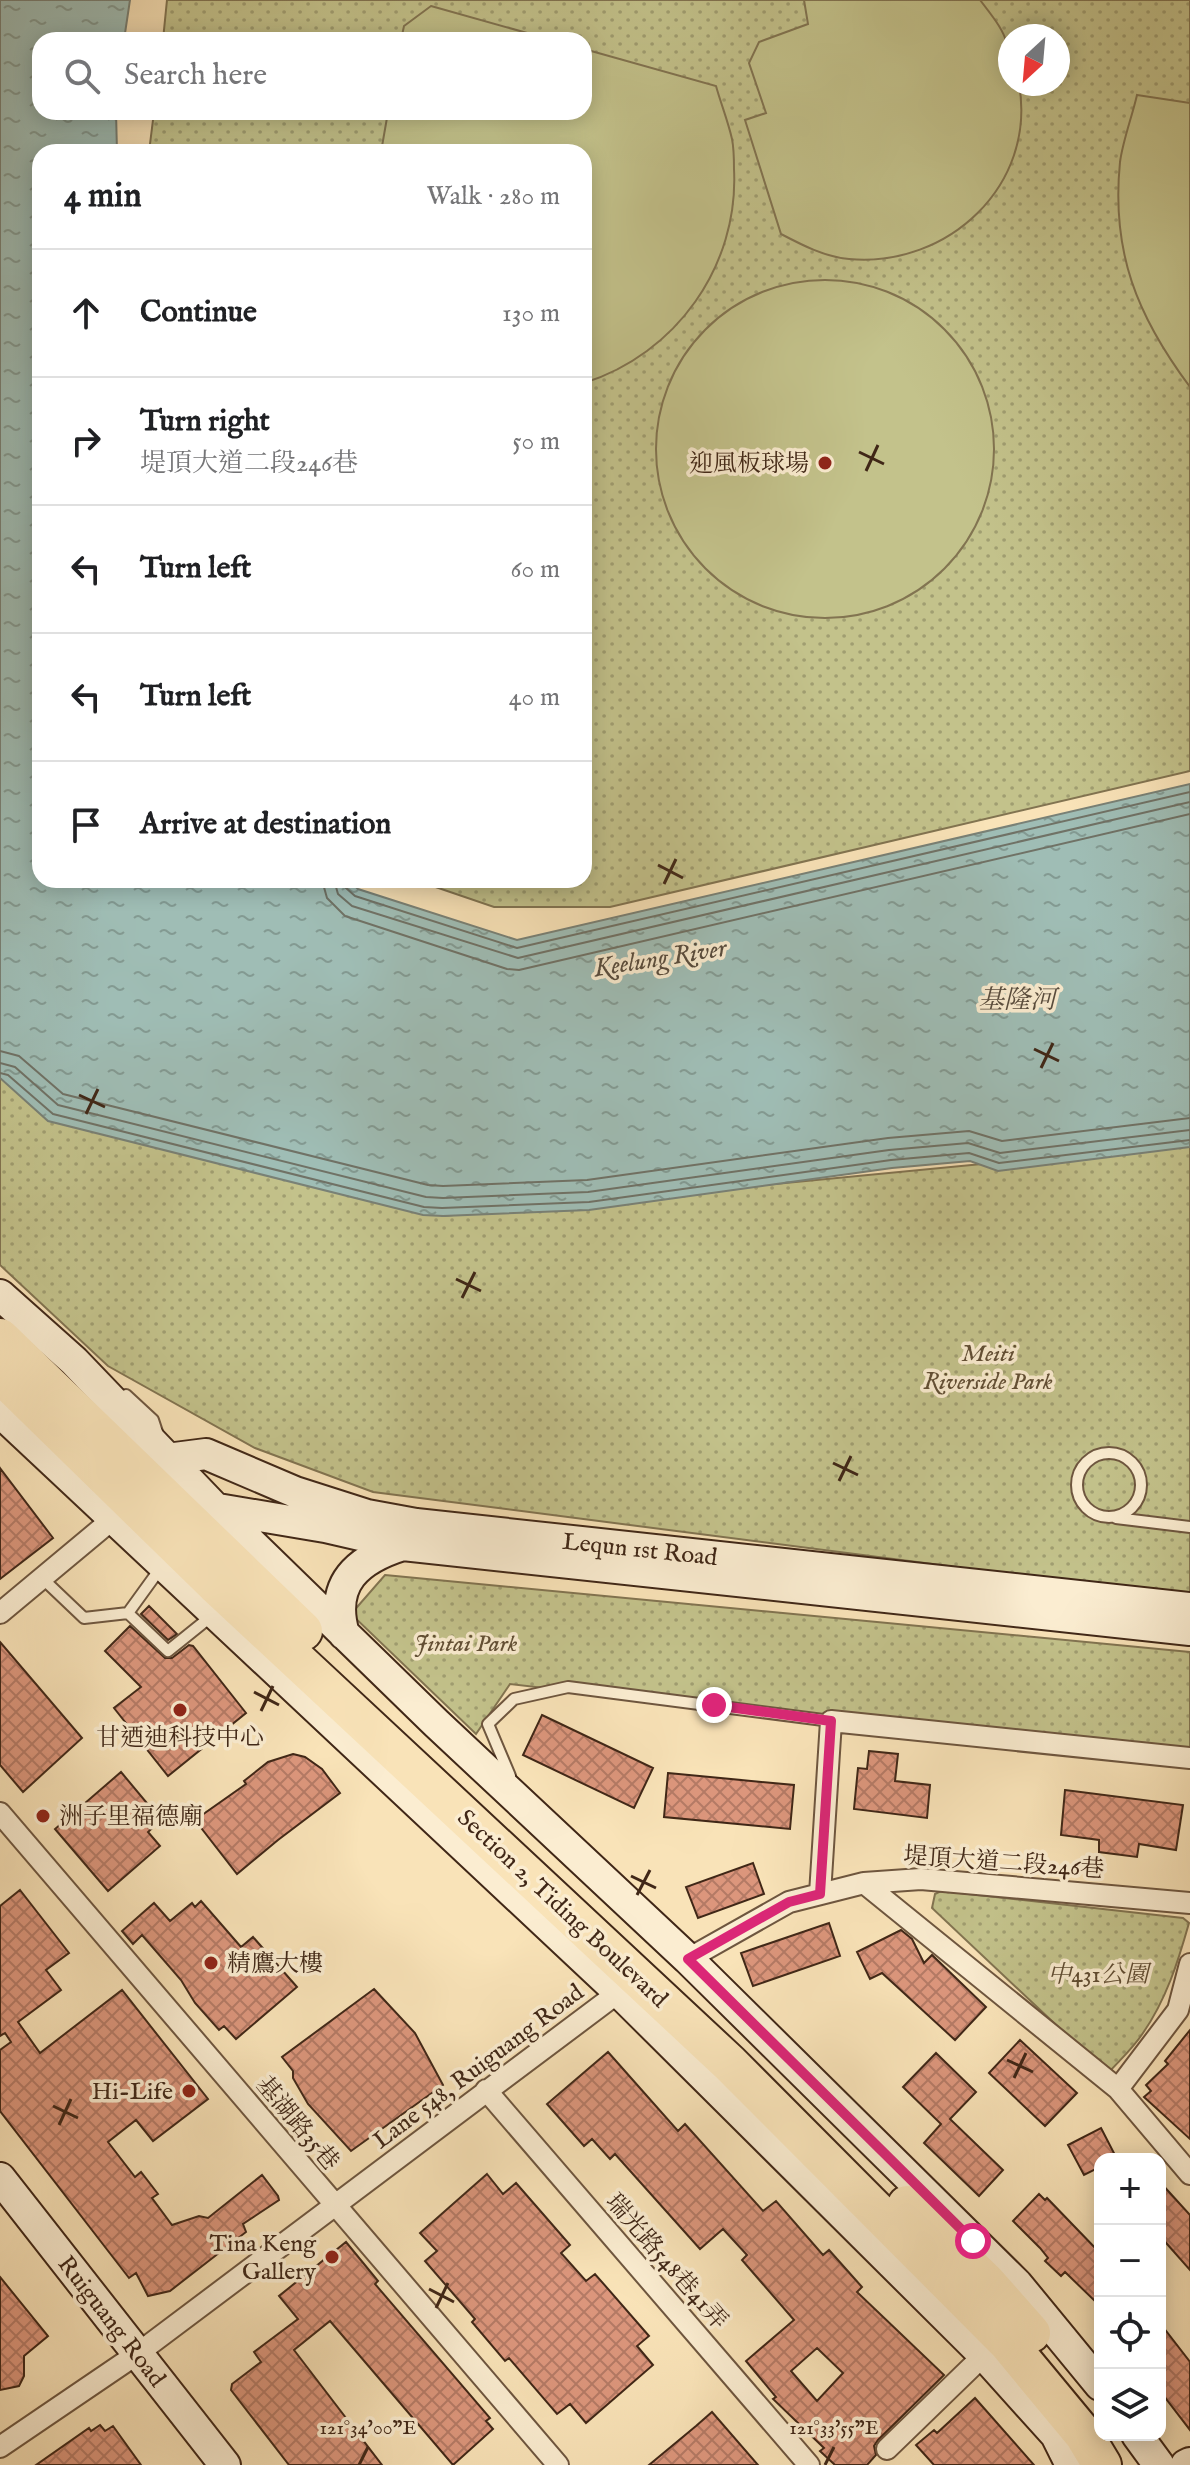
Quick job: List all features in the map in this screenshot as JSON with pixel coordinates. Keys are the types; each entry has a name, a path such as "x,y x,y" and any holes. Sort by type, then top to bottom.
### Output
{"highway":[{"name":"Section 2, Tiding Boulevard","path":"0,1338 420,1744 664,1970 986,2282 1061,2366 1094,2418"},
{"name":"Section 2, Tiding Boulevard","path":"0,1374 126,1514 729,2063 1007,2342 1084,2435 1102,2465"},
{"path":"1109,2441 1124,2465"}],"street":[{"name":"Section 2, Tiding Boulevard","path":"6,1292 215,1508 688,1959 1017,2284 1094,2378"},
{"name":"Section 2, Tiding Boulevard","path":"0,1412 126,1514 163,1564 619,1992 984,2355 1056,2435 1071,2465"},
{"name":"Lequn 1st Road","path":"105,1438 167,1459 206,1454 295,1492 367,1515 416,1524 1190,1608"},
{"name":"Lequn 1st Road","path":"126,1514 175,1505 215,1508 325,1527 403,1545 1190,1630"},
{"path":"0,1613 126,1514"},
{"path":"344,1634 338,1613 346,1583 357,1569 378,1553 403,1545"},
{"path":"820,1894 831,1721 1190,1758"},
{"name":"基湖路35巷","path":"0,1813 558,2465"},
{"name":"堤頂大道二段246巷","path":"688,1959 789,1902 864,1883 921,1879 1190,1903"},
{"path":"864,1883 1118,2089 1190,2174"},
{"path":"1118,2089 1184,2014 1190,1964"},
{"name":"Lane 548, Ruiguang Road","path":"0,2447 137,2354 619,1992"},
{"name":"瑞光路548巷41弄","path":"486,2090 809,2465"},
{"name":"Ruiguang Road","path":"0,2178 225,2465"},
{"path":"887,2449 984,2355"},
{"path":"1141,2441 1159,2465"}],"lane":[{"path":"6,1292 99,1369"},
{"path":"120,1390 153,1420 167,1459"},
{"path":"1106,1517 1126,1513 1139,1498 1141,1489 1137,1469 1122,1456 1113,1454 1093,1458 1085,1464 1077,1482 1082,1502 1088,1510 1106,1517 1190,1527"},
{"path":"42,1578 84,1618 128,1613 163,1564"},
{"path":"128,1613 168,1651 215,1613"},
{"path":"526,1807 488,1724 514,1699 568,1687 831,1721"}],"green space":[{"path":"167,0 1190,0 1190,771 610,907 494,907 438,888 592,888 592,144 150,144 153,120 592,120 592,32 164,32"},
{"path":"804,0 980,0 998,26 998,96 1020,96 1021,121 1014,155 999,186 978,213 951,234 920,250 885,258 840,258 781,234 745,120 766,113 749,63 759,42 808,24"},
{"path":"431,6 524,32 403,32 404,26"},
{"path":"592,51 716,86 734,151 733,205 726,239 713,272 695,302 673,328 647,351 592,380 592,144 382,144 387,120 592,120"},
{"path":"1137,95 1190,103 1190,387 1155,335 1132,282 1124,254 1118,195 1120,162"},
{"name":"迎風板球場","path":"825,280 858,284 890,293 919,309 944,330 965,355 981,384 990,416 994,449 990,482 981,514 965,543 944,568 919,589 890,605 858,614 825,618 792,614 760,605 731,589 706,568 685,543 669,514 660,482 656,449 660,416 669,384 685,355 706,330 731,309 760,293 792,284"},
{"name":"Meiti Riverside Park","path":"0,1031 443,1216 1190,1144 1190,1597 373,1492 255,1448 108,1366 0,1265"},
{"name":"Jintai Park","path":"385,1575 1190,1652 1190,1762 510,1684 476,1734 351,1614"},
{"name":"中431公園","path":"941,1891 1183,1918 1189,1923 1170,1980 1151,2020 1127,2053 1110,2071 1105,2071 932,1908 935,1894"}],"water":[{"name":"基隆河","path":"0,0 130,0 125,32 32,32 32,120 116,120 117,144 32,144 32,888 357,888 517,940 1190,784 1190,1147 998,1171 970,1161 892,1168 589,1210 423,1215 48,1121 0,1078"}],"building":[{"path":"0,1468 53,1538 0,1579"},
{"path":"149,1606 177,1634 168,1640 141,1614"},
{"name":"甘迺迪科技中心","path":"130,1626 165,1658 172,1658 189,1645 193,1646 246,1713 168,1776 114,1708 141,1687 105,1651"},
{"path":"0,1642 82,1738 23,1792 0,1765"},
{"path":"542,1715 653,1768 634,1808 523,1755"},
{"path":"869,1751 898,1754 895,1781 930,1785 927,1818 854,1809 858,1768 867,1769"},
{"path":"293,1754 305,1757 322,1769 340,1793 237,1874 195,1820 246,1784 244,1781 268,1762"},
{"path":"121,1772 161,1820 148,1832 160,1846 108,1891 55,1829"},
{"path":"668,1773 794,1785 790,1829 664,1817"},
{"path":"1065,1790 1183,1805 1176,1850 1139,1844 1137,1857 1099,1852 1099,1840 1061,1835"},
{"path":"753,1863 764,1894 698,1918 686,1887"},
{"path":"20,1890 69,1953 46,1970 61,1990 18,2022 40,2053 122,1990 208,2099 153,2141 136,2120 108,2142 135,2177 141,2172 158,2194 152,2198 172,2225 199,2216 208,2218 262,2175 278,2196 279,2200 243,2224 246,2232 170,2291 148,2296 136,2273 129,2278 0,2111 0,2050 11,2042 5,2033 0,2036 0,1906"},
{"name":"精鷹大樓","path":"201,1901 241,1947 253,1937 297,1987 236,2039 224,2026 219,2030 142,1935 133,1944 122,1931 154,1903 170,1921 192,1903 195,1907"},
{"path":"829,1923 840,1956 753,1986 741,1953"},
{"path":"901,1930 912,1939 924,1963 932,1955 986,2007 955,2040 882,1973 870,1979 857,1952"},
{"path":"374,1989 415,2033 443,2085 351,2151 308,2104 293,2078 293,2071 282,2057"},
{"path":"1190,2030 1190,2139 1144,2097 1151,2091 1146,2085 1168,2064 1165,2061"},
{"path":"1020,2040 1077,2093 1045,2126 989,2073"},
{"path":"608,2052 678,2131 685,2124 763,2211 776,2201 823,2255 829,2250 862,2287 857,2292 944,2375 878,2440 874,2446 876,2455 867,2465 835,2465 820,2451 824,2448 773,2399 776,2397 746,2361 794,2320 742,2260 747,2255 723,2229 700,2249 615,2154 610,2159 592,2139 584,2146 547,2104","holes":["817,2348 843,2373 817,2401 791,2371"]},
{"path":"936,2053 976,2092 950,2119 1003,2170 979,2196 924,2143 941,2124 903,2087"},
{"path":"1101,2128 1114,2153 1094,2153 1094,2170 1084,2175 1068,2145"},
{"path":"487,2174 503,2194 516,2183 570,2245 561,2253 586,2281 595,2274 649,2336 637,2346 653,2365 586,2423 570,2404 557,2414 509,2358 505,2361 472,2322 475,2319 425,2261 437,2251 420,2233"},
{"path":"1166,2189 1190,2215 1190,2270 1166,2243"},
{"path":"1039,2194 1045,2200 1047,2198 1094,2247 1094,2300 1065,2272 1061,2276 1045,2261 1048,2258 1040,2248 1013,2221"},
{"path":"346,2242 378,2281 375,2284 490,2418 486,2421 493,2429 453,2465 330,2321 294,2350 382,2465 289,2465 231,2390 232,2384 261,2362 254,2352 298,2319 279,2296"},
{"path":"0,2277 48,2336 24,2356 24,2376 19,2386 0,2390"},
{"path":"1166,2331 1190,2362 1190,2430 1166,2399"},
{"path":"975,2398 1034,2465 934,2465 916,2445 934,2430 937,2433"},
{"path":"712,2412 758,2465 649,2465 696,2426"},
{"path":"100,2425 105,2431 113,2426 141,2465 36,2465 89,2428 91,2431"}],"place":[{"name":"迎風板球場","path":"825,463"},
{"name":"甘迺迪科技中心","path":"180,1710"},
{"name":"洲子里福德廟","path":"43,1816"},
{"name":"精鷹大樓","path":"211,1963"},
{"name":"Hi-Life","path":"189,2091"},
{"name":"Tina Keng Gallery","path":"332,2257"}],"route":[{"path":"714,1705 831,1721 820,1894 789,1902 688,1959 973,2241"}],"water label":[{"name":"Keelung River","path":"660,957"}]}
